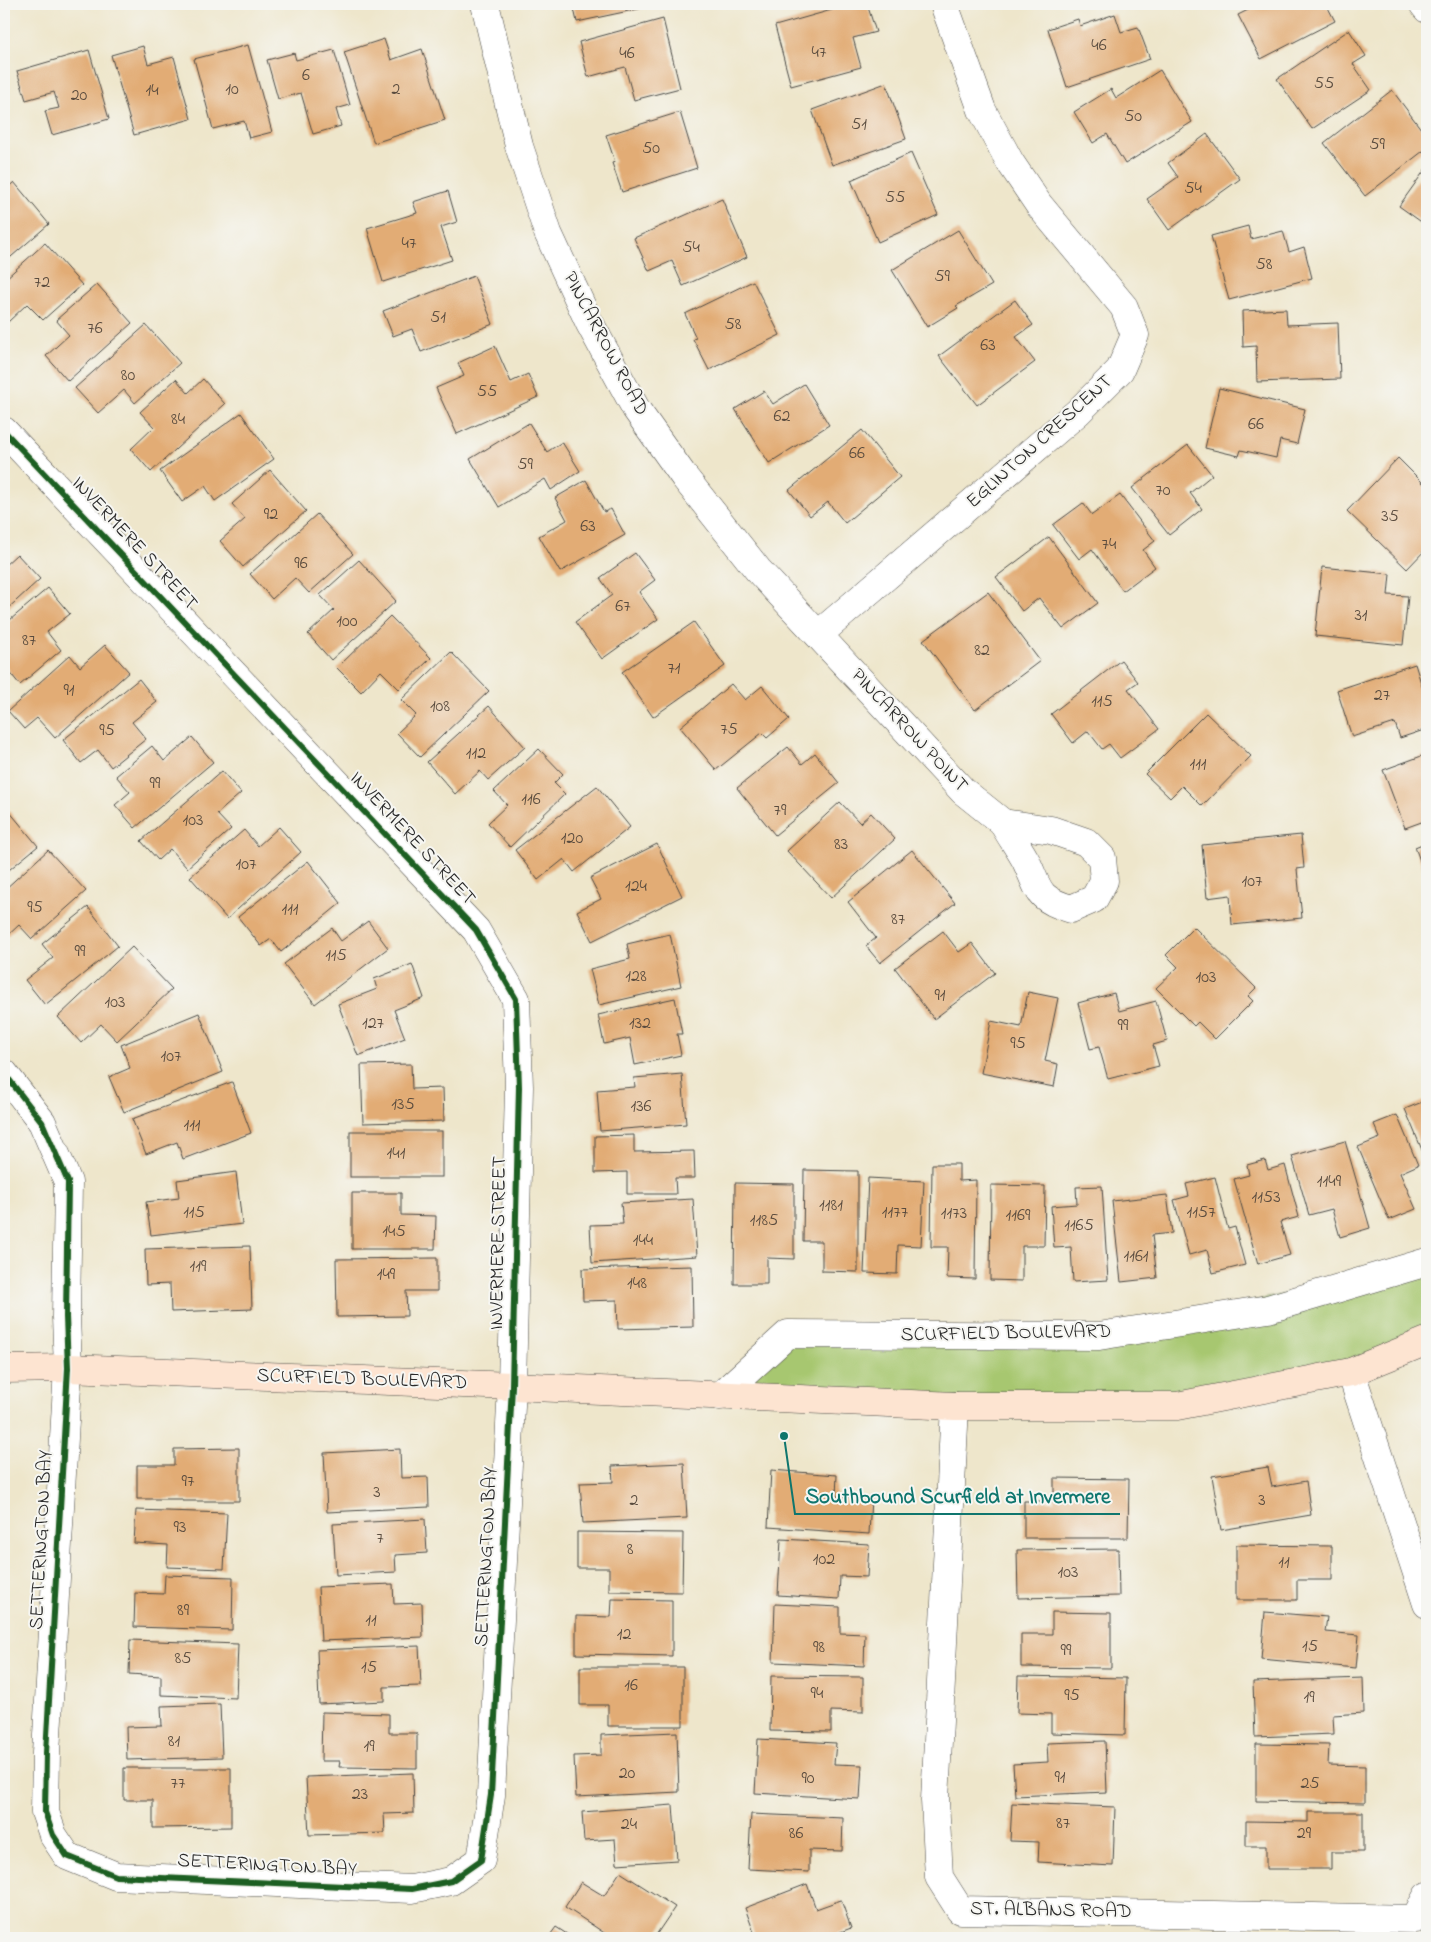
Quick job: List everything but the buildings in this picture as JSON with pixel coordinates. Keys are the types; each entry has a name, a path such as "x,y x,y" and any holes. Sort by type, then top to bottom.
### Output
{"street":[{"name":"PINCARROW ROAD","path":"484,4 519,146 548,233 589,322 636,409 685,478 758,570 819,634"},
{"name":"EGLINTON CRESCENT","path":"819,634 1078,412 1120,370 1136,335 1124,307 1039,205 1010,162 982,110 944,4"},
{"path":"1423,4 1427,9"},
{"name":"INVERMERE STREET","path":"4,431 476,930 516,999 519,1087 512,1386"},
{"name":"PINCARROW POINT","path":"819,634 963,791 1003,823"},
{"name":"SETTERINGTON BAY","path":"4,1073 42,1122 68,1182 66,1316 68,1368 46,1753 45,1812 53,1835 67,1856 116,1876 412,1889 451,1881 481,1860 491,1795 512,1386"},
{"name":"SCURFIELD BOULEVARD","path":"720,1396 788,1334 1100,1336 1268,1309 1427,1262"},
{"name":"SCURFIELD BOULEVARD","path":"4,1368 68,1368 955,1406 1177,1406 1351,1372 1427,1341"},
{"path":"1351,1372 1427,1604"},
{"name":"ST. ALBANS ROAD","path":"955,1406 935,1800 940,1877 960,1910 1415,1919 1427,1896"}],"green space":[{"path":"1427,1262 1427,1341 1177,1406 720,1396 788,1334 1099,1336"}],"cycle path":[{"path":"4,431 476,930 516,999 519,1087 512,1386 491,1795 481,1860 451,1881 412,1889 116,1876 67,1856 53,1835 45,1812 46,1753 68,1368 66,1317 68,1182 42,1122 4,1073"}],"place":[{"name":"Southbound Scurfield at Invermere","path":"784,1436"}]}
